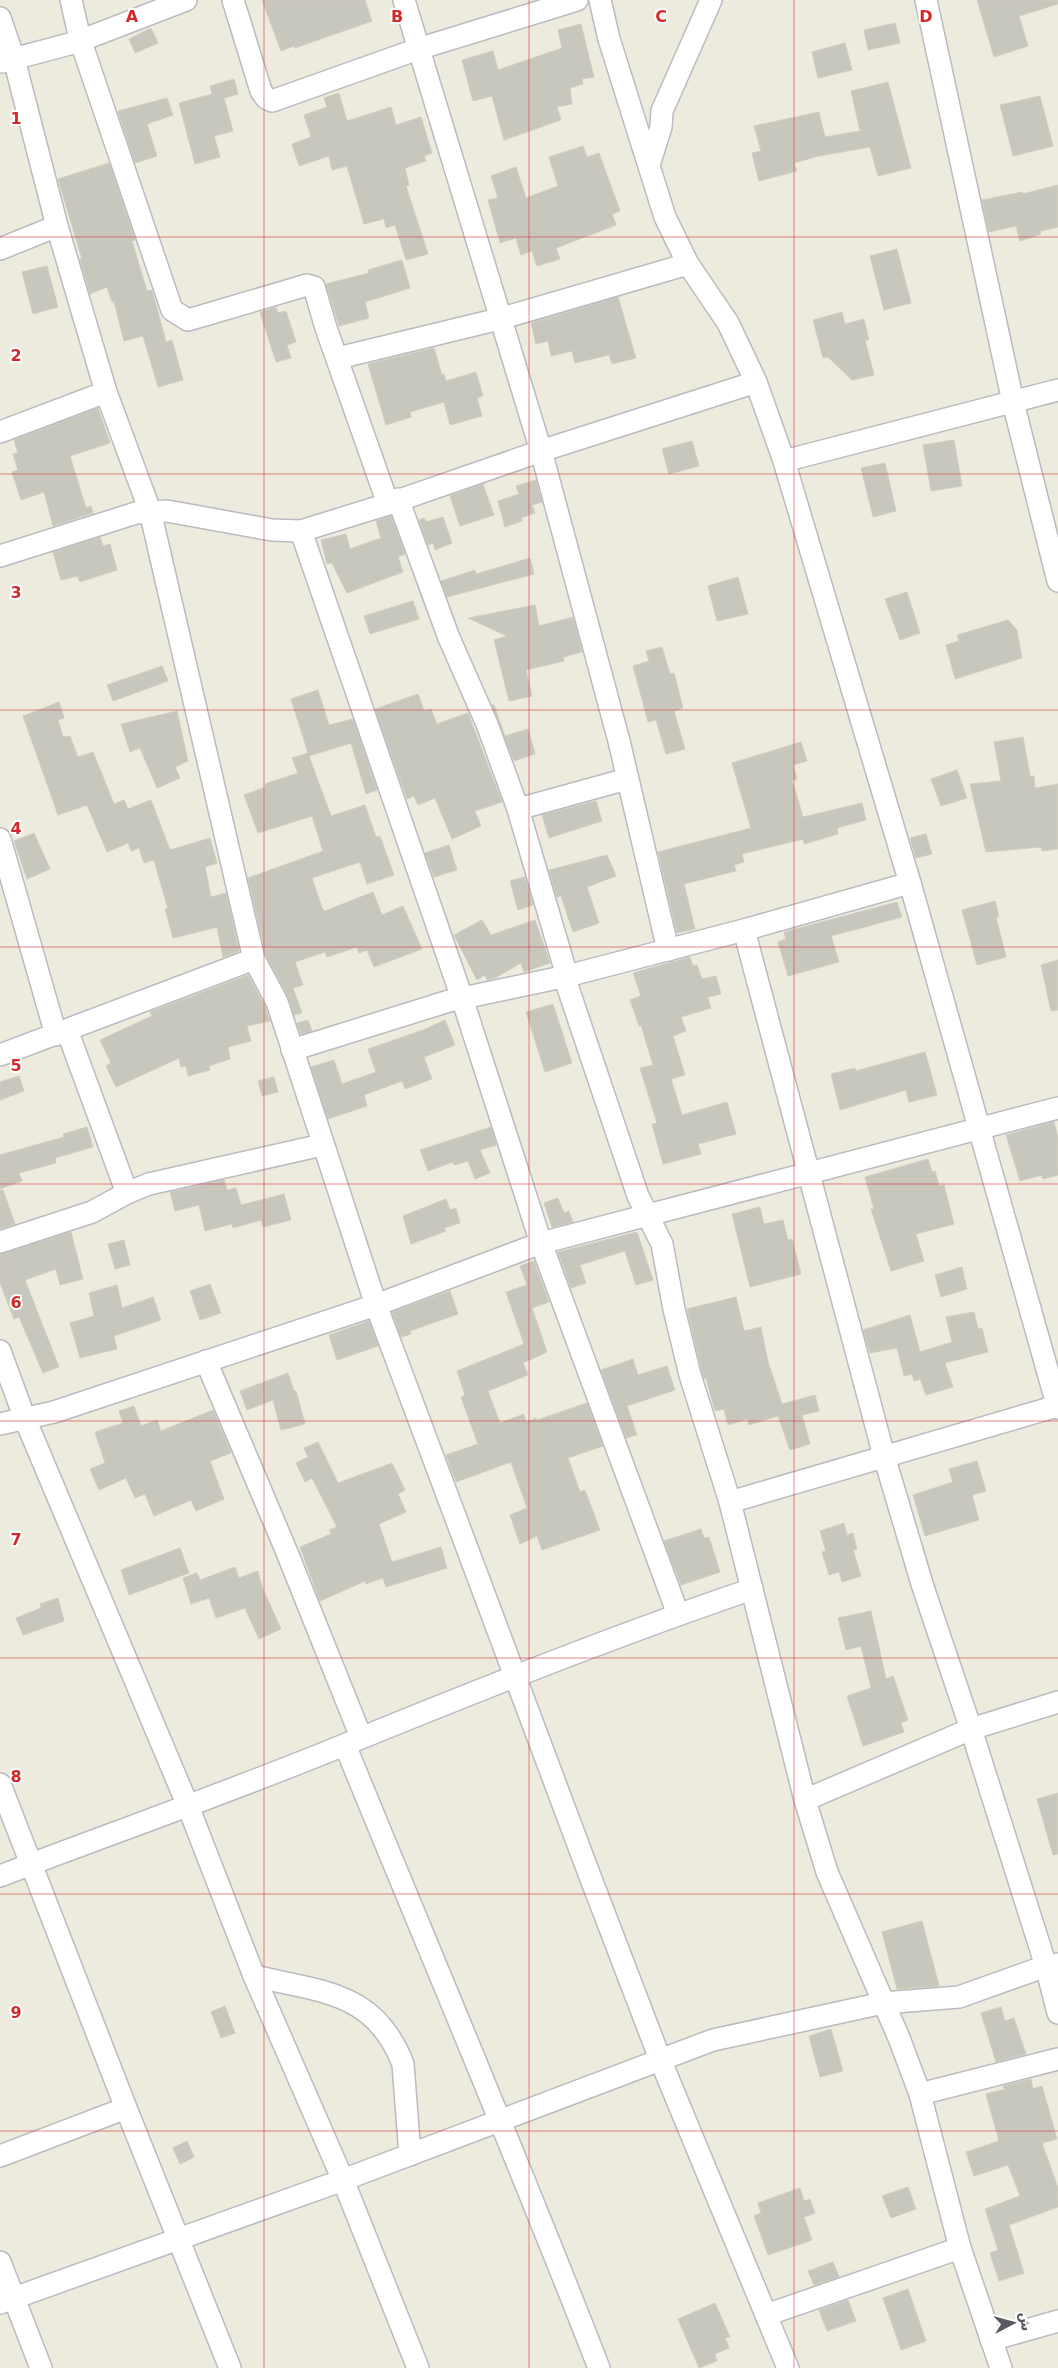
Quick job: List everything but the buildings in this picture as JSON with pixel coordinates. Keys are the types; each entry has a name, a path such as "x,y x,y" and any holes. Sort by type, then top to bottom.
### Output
{"street":[{"path":"71,0 80,39 172,310 188,320 307,285 314,287 338,358 393,502 487,724 518,809 566,976 646,1215 656,1229 662,1244 674,1309 690,1375 730,1502 804,1800 828,1872 899,2038 920,2094 960,2248 1001,2368"},
{"path":"7,61 80,39 186,0"},
{"path":"233,0 261,91 266,98 272,101 418,49 576,0"},
{"path":"404,0 499,319 541,451 619,741 668,950"},
{"path":"600,0 609,39 665,217 688,264 728,323 756,382 784,461 910,883 1058,1407 730,1502"},
{"path":"649,165 661,127 662,111 710,0"},
{"path":"926,0 1013,402 1058,581"},
{"path":"0,18 7,61 58,226 106,392 150,510 254,959 277,1002 322,1145 376,1305 660,2059 788,2368"},
{"path":"0,249 58,226"},
{"path":"338,358 499,319 688,264"},
{"path":"0,556 150,510 185,514 272,530 301,531 756,382"},
{"path":"784,461 1058,390"},
{"path":"0,432 106,392"},
{"path":"301,531 462,998 541,1243 678,1614"},
{"path":"518,809 627,779"},
{"path":"0,839 61,1032 127,1192"},
{"path":"292,1050 462,998 566,976 668,950 910,883"},
{"path":"744,930 884,1456 923,1587 1052,1965 1058,2013"},
{"path":"0,1055 254,959"},
{"path":"0,1424 54,1412 376,1305 541,1243 1058,1108"},
{"path":"0,1242 92,1212 127,1192 149,1184 185,1174 322,1145"},
{"path":"0,1351 25,1418 188,1806 254,1976 343,2180 418,2368"},
{"path":"206,1361 286,1550 353,1741 450,2000 502,2120 599,2368"},
{"path":"0,1876 188,1806 515,1676 678,1614 752,1589"},
{"path":"804,1800 971,1729 1058,1702"},
{"path":"0,1784 177,2238 230,2368"},
{"path":"7,2300 343,2180 713,2040 883,2003 959,1997 1052,1965"},
{"path":"254,1976 339,1996 356,2004 373,2016 389,2037 403,2064 410,2155"},
{"path":"920,2094 1058,2059"},
{"path":"0,2156 126,2108"},
{"path":"766,2315 960,2248"},
{"path":"0,2262 7,2300 42,2368"},
{"path":"992,2340 1058,2321"}]}
